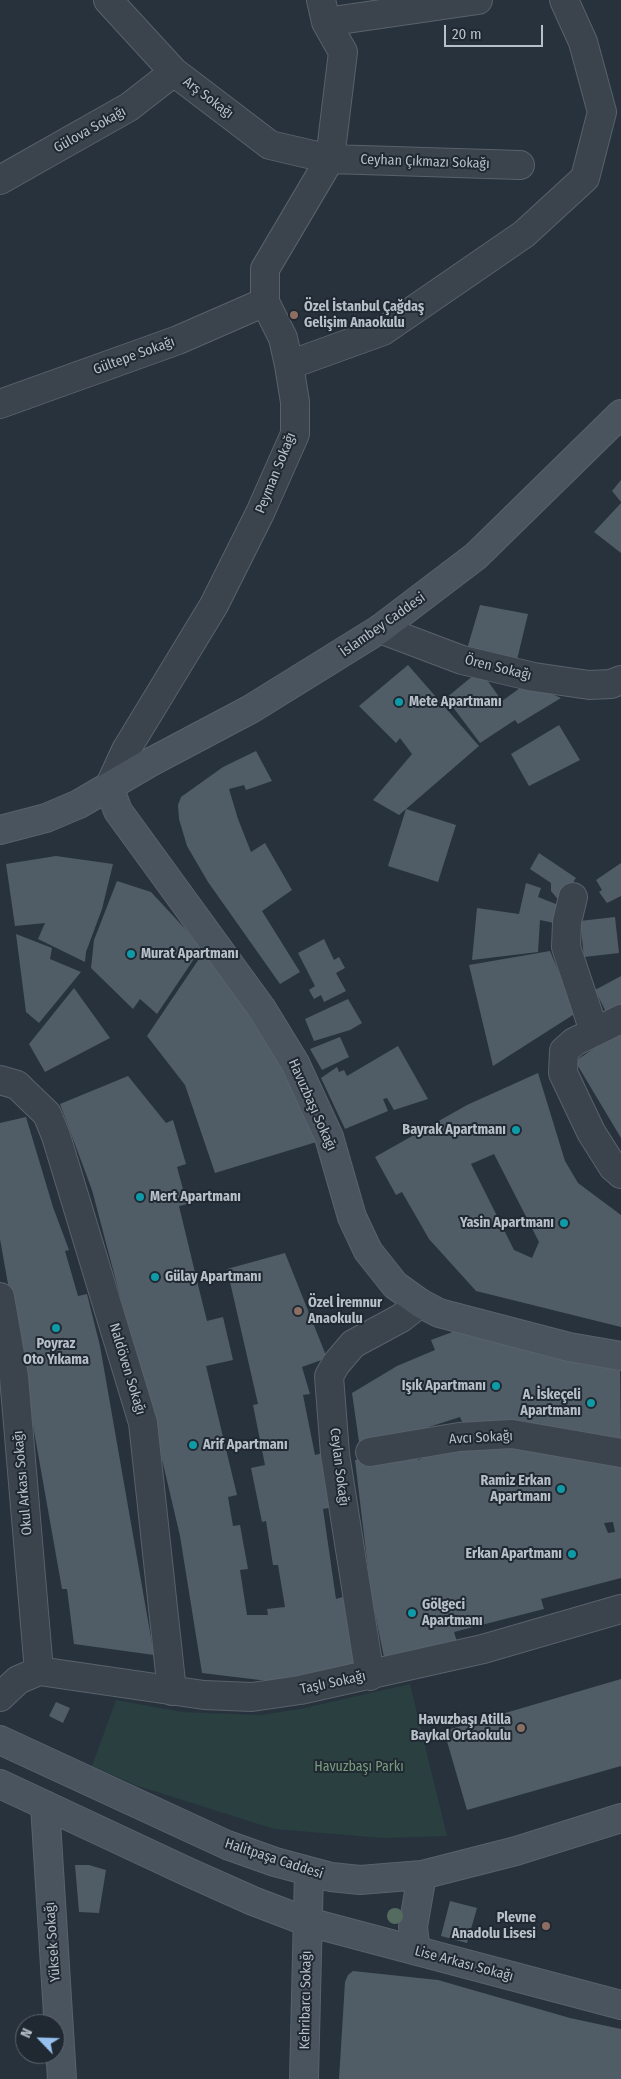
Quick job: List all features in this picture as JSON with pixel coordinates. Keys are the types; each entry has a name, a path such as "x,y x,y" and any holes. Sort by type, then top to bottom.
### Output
{"main road":[{"name":"İslambey Caddesi","path":"0,830 46,818 79,804 250,709 380,629 476,556 621,414"},
{"name":"Havuzbaşı Sokağı","path":"109,787 118,810 262,1009 295,1063 329,1137 352,1216 368,1251 395,1285 420,1303 439,1312 569,1347 621,1356"},
{"name":"Halitpaşa Caddesi","path":"0,1740 227,1845 309,1872 360,1880 422,1875 516,1851 621,1818"},
{"path":"0,1784 245,1898 308,1922"},
{"name":"Yüksek Sokağı","path":"44,1805 62,2079"},
{"name":"Kehribarcı Sokağı","path":"304,2079 309,1872"},
{"path":"416,1952 413,1927 422,1875"},
{"name":"Lise Arkası Sokağı","path":"308,1922 621,2005"}],"street":[{"name":"Arş Sokağı","path":"108,0 174,72 270,145 330,159"},
{"path":"323,11 478,0"},
{"path":"289,365 382,331 524,234 585,178 602,112 583,42 564,0"},
{"name":"Peyman Sokağı","path":"109,787 126,750 214,604 271,488 294,434 295,402 289,365 283,338 265,302 265,268 330,159 343,52 323,11"},
{"name":"Gülova Sokağı","path":"0,180 129,108 174,72"},
{"name":"Ceyhan Çıkmazı Sokağı","path":"330,159 520,165"},
{"name":"Gültepe Sokağı","path":"0,404 178,340 265,302"},
{"name":"Ören Sokağı","path":"380,629 462,660 534,677 589,685 611,684 621,680"},
{"path":"573,897 567,922 566,947 594,1031"},
{"path":"621,1019 574,1042 564,1051 563,1073 590,1132 613,1167 621,1174"},
{"name":"Naldöven Sokağı","path":"0,1080 17,1085 47,1114 56,1136 143,1423 172,1691"},
{"name":"Okul Arkası Sokağı","path":"0,1297 14,1377 39,1671"},
{"name":"Ceylan Sokağı","path":"370,1676 335,1454 329,1376 336,1364 353,1344 401,1318 420,1303"},
{"name":"Avcı Sokağı","path":"370,1452 459,1437 512,1434 621,1453"},
{"name":"Taşlı Sokağı","path":"39,1671 204,1695 252,1697 300,1690 370,1676 483,1649 621,1609"},
{"path":"0,1697 18,1680 39,1671"}],"green space":[{"name":"Havuzbaşı Parkı","path":"410,1684 447,1836 383,1838 274,1829 135,1785 92,1766 116,1700 182,1712 260,1715 300,1709"}],"building":[{"path":"621,480 621,502 612,491"},
{"path":"621,503 621,553 594,532"},
{"path":"480,605 528,614 516,664 467,649"},
{"path":"408,665 479,746 399,815 373,800 412,754 400,738 396,743 359,706"},
{"path":"480,670 502,701 527,683 561,698 518,724 515,720 480,743 446,698"},
{"path":"559,725 580,760 529,786 511,754"},
{"path":"256,751 272,781 246,790 244,785 229,789 251,852 265,843 292,890 262,911 300,972 280,984 208,882 187,846 179,819 178,805 181,797 223,767"},
{"path":"406,809 456,825 438,882 388,866"},
{"path":"539,853 576,878 560,902 551,891 551,883 530,869"},
{"path":"56,856 113,864 102,909 86,952 85,962 38,939 45,923 15,926 6,864"},
{"path":"621,863 621,896 607,903 599,892 602,890 596,880"},
{"name":"Murat Apartmanı","path":"117,881 151,892 202,947 157,1014 140,999 133,1009 91,968 94,940"},
{"path":"526,883 541,888 538,897 561,906 554,923 540,920 538,952 472,960 477,908 519,914"},
{"path":"615,917 619,953 584,957 580,921"},
{"path":"16,934 52,948 50,959 81,972 39,1023 26,1012"},
{"path":"324,939 334,960 339,957 345,968 336,973 346,991 324,1002 321,995 314,999 309,990 315,986 298,953"},
{"path":"205,950 260,1027 323,1140 215,1173 185,1085 147,1036"},
{"path":"550,951 576,1013 493,1066 469,965"},
{"path":"621,976 621,1006 606,1012 595,990"},
{"path":"74,988 110,1038 45,1072 29,1044"},
{"path":"348,999 362,1023 350,1030 314,1041 305,1019"},
{"path":"621,1031 621,1138 575,1061"},
{"path":"340,1037 349,1057 322,1070 310,1049"},
{"path":"398,1046 428,1099 394,1110 387,1098 383,1099 388,1111 345,1129 321,1078 337,1067 339,1072 344,1070 347,1076"},
{"path":"538,1073 565,1161 578,1183 621,1215 621,1327 476,1291 429,1239 402,1192 396,1195 375,1157 467,1105","holes":["494,1154 539,1242 532,1258 514,1250 471,1164"]},
{"path":"128,1076 166,1123 173,1120 186,1164 177,1167 187,1204 179,1206 207,1321 223,1317 233,1360 206,1366 237,1495 228,1497 233,1526 240,1525 248,1569 240,1570 247,1615 268,1615 267,1609 285,1607 278,1565 273,1565 266,1521 262,1522 251,1468 265,1465 253,1405 258,1404 227,1269 285,1253 327,1358 302,1367 310,1394 303,1395 315,1455 323,1453 334,1507 323,1509 336,1599 346,1596 360,1665 320,1675 268,1681 202,1673 180,1536 153,1421 92,1190 60,1104"},
{"path":"26,1117 53,1207 69,1250 65,1251 78,1296 87,1294 100,1346 154,1655 74,1644 67,1589 62,1589 0,1239 0,1123"},
{"path":"455,1331 620,1371 621,1445 464,1426 460,1417 360,1449 352,1393 397,1366 435,1350 431,1340"},
{"path":"521,1447 621,1465 621,1578 541,1599 544,1609 454,1632 458,1645 385,1662 371,1594 355,1460 417,1451 418,1460 444,1448","holes":["613,1522 615,1532 608,1533 604,1523"]},
{"path":"621,1679 621,1766 467,1810 444,1731"},
{"path":"56,1702 70,1708 63,1723 49,1716"},
{"path":"75,1865 89,1865 106,1870 99,1913 79,1912"},
{"path":"450,1901 477,1908 467,1943 441,1936"},
{"path":"353,1971 438,1980 570,2018 621,2029 621,2079 339,2079 345,1982 348,1975"}],"place":[{"name":"Özel İstanbul Çağdaş Gelişim Anaokulu","path":"294,315"},
{"name":"Mete Apartmanı","path":"399,702"},
{"name":"Murat Apartmanı","path":"131,954"},
{"name":"Bayrak Apartmanı","path":"516,1130"},
{"name":"Mert Apartmanı","path":"140,1197"},
{"name":"Yasin Apartmanı","path":"564,1223"},
{"name":"Gülay Apartmanı","path":"155,1277"},
{"name":"Özel İremnur Anaokulu","path":"298,1311"},
{"name":"Poyraz Oto Yıkama","path":"56,1328"},
{"name":"Işık Apartmanı","path":"496,1386"},
{"name":"A. İskeçeli Apartmanı","path":"591,1403"},
{"name":"Arif Apartmanı","path":"193,1445"},
{"name":"Ramiz Erkan Apartmanı","path":"561,1489"},
{"name":"Erkan Apartmanı","path":"572,1554"},
{"name":"Gölgeci Apartmanı","path":"412,1613"},
{"name":"Havuzbaşı Atilla Baykal Ortaokulu","path":"521,1728"},
{"name":"Plevne Anadolu Lisesi","path":"546,1926"}]}
